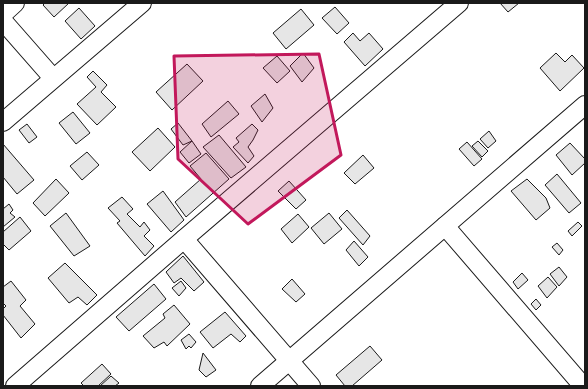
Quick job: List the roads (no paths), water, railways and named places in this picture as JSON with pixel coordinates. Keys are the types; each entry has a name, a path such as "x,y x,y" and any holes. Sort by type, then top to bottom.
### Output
{"street":[{"path":"3,14 15,3"},
{"path":"3,122 142,3"},
{"path":"15,386 458,3"},
{"path":"3,21 53,78"},
{"path":"260,386 585,105"},
{"path":"445,226 583,386"},
{"path":"184,240 311,386"}]}
